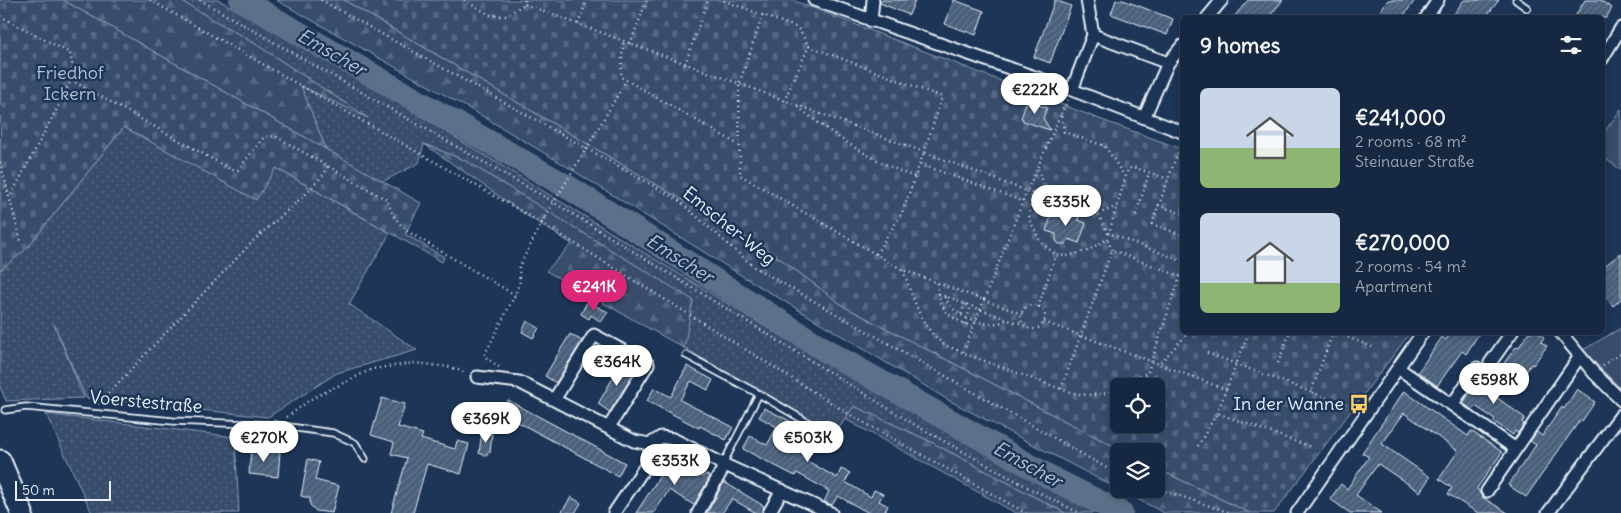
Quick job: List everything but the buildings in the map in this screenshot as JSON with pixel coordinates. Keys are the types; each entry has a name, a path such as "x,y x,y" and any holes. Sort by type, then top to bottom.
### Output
{"highway":[{"path":"0,461 22,513"}],"street":[{"path":"814,0 1072,90 1180,131"},
{"path":"871,21 873,0"},
{"path":"1072,90 1093,35 1087,0"},
{"path":"1210,15 1222,0"},
{"path":"1428,15 1438,0"},
{"path":"1605,54 1621,28"},
{"path":"1093,35 1168,63"},
{"path":"1144,118 1168,63 1180,48"},
{"path":"554,400 594,335 648,364 609,428"},
{"path":"1297,513 1421,335"},
{"path":"1490,363 1510,335"},
{"path":"1562,335 1594,373 1621,400"},
{"path":"1486,491 1580,356"},
{"path":"1398,368 1516,449"},
{"path":"1452,405 1477,368"},
{"path":"477,377 519,382 634,441 650,444 661,437 673,439 832,513"},
{"path":"1548,513 1621,415"},
{"path":"614,513 649,461 650,444"},
{"path":"698,513 724,464"},
{"path":"769,513 782,490"}],"lane":[{"path":"1516,0 1526,8"},
{"path":"686,355 819,429"},
{"path":"724,464 759,394"},
{"name":"Voerstestraße","path":"5,410 26,407 173,421 276,425 333,433 355,443 365,459"}],"path":[{"path":"150,0 542,223 854,417 1026,513"},
{"path":"200,0 550,200 915,425 1031,489 1080,513"},
{"name":"Emscher-Weg","path":"321,0 677,199 754,267 1110,470"},
{"path":"464,0 490,15 506,16 524,4 525,0"},
{"path":"578,24 587,0"},
{"path":"630,44 647,0"},
{"path":"685,64 708,0"},
{"path":"722,0 798,28 809,46 942,96 916,177 902,213 876,254"},
{"path":"524,4 784,102 924,152 1032,194 1098,214 1117,206"},
{"path":"762,15 739,84 740,175 903,270 1022,314"},
{"path":"0,16 70,53 73,68 71,80 59,105 10,197"},
{"path":"623,42 621,77 739,145"},
{"path":"784,102 809,46"},
{"path":"71,80 232,170 238,170 264,137 275,136 387,200 394,216 405,230 515,295"},
{"path":"519,382 484,356 515,295 520,281 519,267 545,217 627,81"},
{"path":"795,105 828,131 892,168 916,177"},
{"path":"963,353 1026,191 1061,114 1064,132 1105,146 1126,178"},
{"path":"1180,152 1178,152 1152,224 1180,233"},
{"path":"0,162 21,242"},
{"path":"920,164 1022,201"},
{"path":"90,413 255,239 305,196 324,174 328,166"},
{"path":"1032,194 1029,219 1040,241 1056,254 1066,256 1087,252 1106,239 1128,169 1133,167 1168,179"},
{"path":"1037,168 1044,186 1056,201"},
{"path":"1136,215 1150,172"},
{"path":"1158,205 1180,213"},
{"path":"1098,214 1108,233 1180,260"},
{"path":"1106,239 1112,250 1180,275"},
{"path":"1061,389 1112,250"},
{"path":"1038,306 1056,254"},
{"path":"903,270 920,314 931,333 946,345 1074,394 1092,395 1110,392"},
{"path":"1146,378 1180,282"},
{"path":"937,283 939,301 945,311 973,327"},
{"path":"938,294 1035,329 1044,322 1044,314 1038,306"},
{"path":"944,296 948,304 961,314 976,321 994,324 1007,320"},
{"path":"961,314 965,304"},
{"path":"965,324 972,306"},
{"path":"1022,323 1022,314 1028,307 1038,306"},
{"path":"1044,322 1227,390"},
{"path":"1159,364 1186,335"},
{"path":"1198,446 1217,413 1248,335"},
{"path":"1278,363 1289,335"},
{"path":"1311,392 1333,335"},
{"path":"1342,335 1375,348"},
{"path":"1207,353 1338,402"},
{"path":"1594,373 1621,354"},
{"path":"276,425 311,399 372,369 415,363 450,367 477,377"},
{"path":"1138,378 1148,373"},
{"path":"1217,413 1310,446"},
{"path":"1165,491 1231,513"}],"green space":[{"name":"Friedhof Ickern","path":"0,0 63,0 421,203 405,234 444,257 442,262 276,168 256,200 124,127 27,248 1,270"},
{"path":"63,0 179,0 254,43 368,118 301,86 326,149"},
{"path":"179,0 219,0 373,87 766,327 923,419 1104,513 1065,513 927,440 854,406 835,434 684,348 692,300 464,160 424,144 419,163 382,182 326,149 300,86 363,115 254,43"},
{"path":"276,0 344,0 774,254 845,307 1110,444 1110,485 950,401 484,117"},
{"path":"344,0 792,0 1180,148 1180,335 1408,335 1274,513 1250,513 1165,472 1165,443 1110,444 845,307 774,254"},
{"path":"1621,109 1621,170 1605,158 1605,131"},
{"path":"124,127 255,199 276,168 390,233 349,304 417,350 337,373 268,417 86,398 54,324 84,398 6,401 0,387 0,268 27,248"},
{"path":"424,144 464,160 693,300 684,348 546,271 572,244 529,217"},
{"path":"1621,328 1621,389 1583,350"},
{"path":"854,406 927,440 1065,513 1016,513 845,419"},
{"path":"46,414 235,437 239,513 92,513"},
{"path":"1165,472 1250,513 1164,513 1135,498 1165,498"}],"waterway":[{"name":"Emscher","path":"241,0 571,189 833,355 1055,480 1121,513"}],"place":[{"name":"In der Wanne","path":"1359,404"}]}
